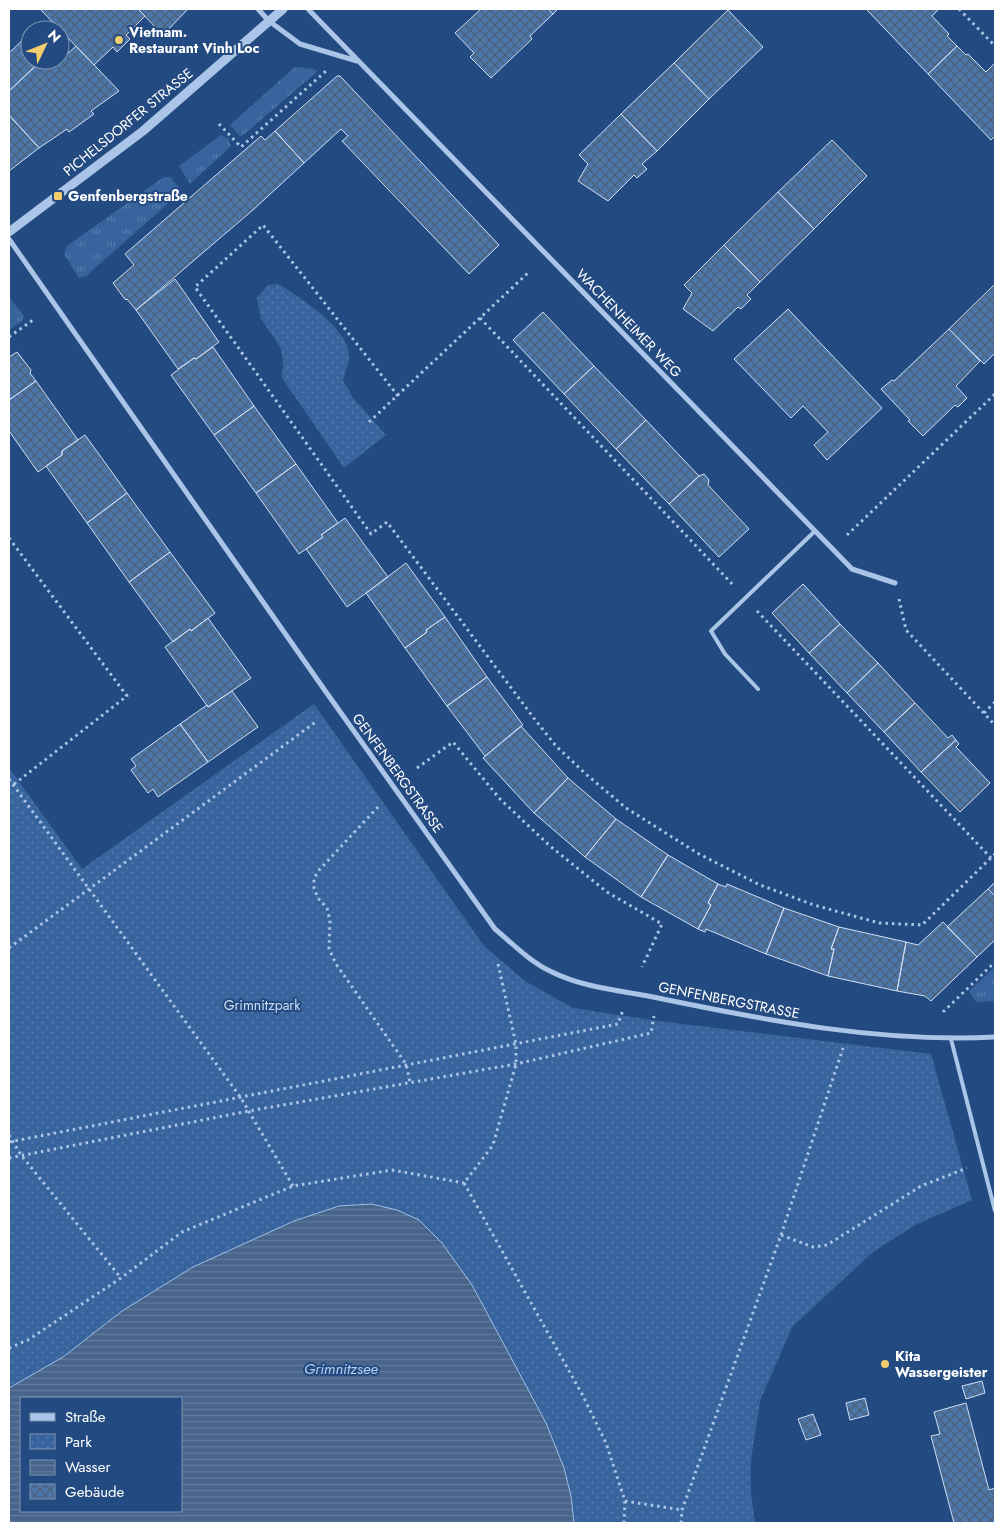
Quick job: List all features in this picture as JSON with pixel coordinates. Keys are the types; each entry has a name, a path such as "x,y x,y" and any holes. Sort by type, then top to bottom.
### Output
{"street":[{"name":"WACHENHEIMER WEG","path":"258,9 270,21 300,44 358,61"},
{"name":"PICHELSDORFER STRASSE","path":"9,232 143,131 283,9"},
{"name":"WACHENHEIMER WEG","path":"308,9 852,568 895,583"},
{"name":"GENFENBERGSTRASSE","path":"9,238 320,684 495,929 528,958 552,972 580,982 738,1014 845,1032 951,1039 995,1037"}],"lane":[{"path":"758,689 725,654 711,632 815,531"},
{"path":"951,1039 995,1211"}],"path":[{"path":"959,9 995,46"},
{"path":"219,124 241,147 328,69"},
{"path":"398,396 263,225 195,287 371,534 387,522 556,746 587,776 626,808 699,854 760,885 814,905 879,923 922,925 995,854"},
{"path":"369,422 530,271"},
{"path":"9,337 33,320"},
{"path":"847,535 995,394"},
{"path":"9,538 127,696 13,785"},
{"path":"895,583 906,630 995,725"},
{"path":"984,713 995,702"},
{"path":"9,948 317,721"},
{"path":"416,768 453,742 500,799 550,846 607,892 662,924 642,967"},
{"path":"9,779 88,891 241,1098 293,1186"},
{"path":"378,807 320,869 314,878 314,888 318,898 327,908 330,920 329,949 336,964 406,1064 410,1082"},
{"path":"943,1012 995,962"},
{"path":"464,1183 493,1146 516,1064 516,1044 498,964"},
{"path":"11,1142 618,1024 624,1010"},
{"path":"9,1158 249,1111 516,1064 650,1033 654,1016"},
{"path":"680,1523 682,1510 781,1235 842,1054 845,1032"},
{"path":"9,1135 11,1142 21,1155 120,1278"},
{"path":"781,1235 813,1247 827,1244 921,1186 982,1162"},
{"path":"9,1348 28,1340 120,1278 182,1232 293,1186 392,1170 464,1183"},
{"path":"464,1183 582,1394 606,1443 625,1500 624,1523"},
{"path":"625,1500 682,1510"}],"green space":[{"path":"295,67 318,71 241,137 230,125"},
{"path":"221,135 229,139 231,146 190,184 179,166"},
{"path":"164,177 170,177 179,188 180,193 86,276 79,278 64,254 67,246"},
{"path":"278,284 322,314 341,335 347,346 349,357 343,380 353,398 386,435 344,468 282,378 281,348 261,319 257,298 268,285"},
{"path":"9,297 24,316 22,321 9,330"},
{"name":"Grimnitzpark","path":"314,704 484,946 525,981 573,1008 658,1021 931,1054 972,1200 915,1225 873,1252 792,1327 760,1401 751,1460 751,1493 755,1523 574,1523 571,1496 546,1423 472,1285 339,1206 294,1221 193,1267 122,1311 63,1357 9,1388 9,768 82,869"},
{"path":"995,967 995,1001 976,1002 969,991"}],"water":[{"name":"Grimnitzsee","path":"371,1204 397,1210 419,1220 442,1243 472,1285 546,1423 564,1468 571,1496 574,1523 9,1523 9,1388 63,1357 122,1311 193,1267 294,1221 339,1206"}],"building":[{"path":"40,9 138,9 145,16 126,35 130,39 117,52 113,47 94,65 70,40 70,20 51,20"},
{"path":"138,9 188,9 163,35"},
{"path":"481,9 548,9 553,14 530,36 532,39 491,78 470,57 474,53 455,33"},
{"path":"548,9 558,9 553,14"},
{"path":"866,9 939,9 932,16 949,34 947,36 957,46 928,74"},
{"path":"728,10 763,47 709,99 674,63"},
{"path":"20,43 20,70 31,70 9,91 9,53"},
{"path":"76,46 119,91 91,111 94,114 69,132 67,129 39,148 9,115 9,91 32,70 70,70 70,51"},
{"path":"957,46 986,72 995,63 995,136 991,140 928,74"},
{"path":"674,63 709,99 657,151 621,114"},
{"path":"337,76 340,76 499,245 469,274 342,141 348,136 341,129 304,163 275,131"},
{"path":"621,114 657,151 642,164 647,169 637,178 634,175 608,201 578,181 588,164 579,155"},
{"path":"9,115 39,148 9,171"},
{"path":"275,131 304,163 254,209 136,310 113,283 134,265 125,254 261,136 265,140"},
{"path":"832,140 867,176 814,229 778,192"},
{"path":"778,192 814,229 760,282 724,245"},
{"path":"724,245 760,282 747,295 751,299 741,309 738,307 713,331 683,309 692,293 684,285"},
{"path":"175,279 219,342 196,359 194,358 178,369 136,310"},
{"path":"995,284 995,353 984,364 949,329"},
{"path":"788,309 882,408 827,460 814,445 828,432 803,406 791,418 734,359"},
{"path":"543,312 594,366 564,394 513,340"},
{"path":"949,329 980,361 956,386 967,398 958,407 955,405 923,436 881,389 892,380 894,381"},
{"path":"213,347 254,406 214,435 171,375"},
{"path":"17,352 31,370 30,373 36,381 9,400 9,357"},
{"path":"594,366 646,420 616,449 564,394"},
{"path":"36,381 78,440 62,451 62,455 38,472 9,431 9,400"},
{"path":"254,406 296,464 256,493 214,435"},
{"path":"646,420 699,476 669,504 616,449"},
{"path":"85,435 127,493 87,523 46,466 62,455 62,451"},
{"path":"296,464 338,523 321,535 323,537 299,554 256,493"},
{"path":"704,474 709,480 708,485 749,529 719,557 669,504 699,476"},
{"path":"127,493 170,552 129,582 87,523"},
{"path":"345,518 388,577 347,607 306,549 323,537 321,535"},
{"path":"170,552 215,613 173,642 129,582"},
{"path":"406,563 445,617 405,648 366,593"},
{"path":"803,584 840,624 809,653 772,613"},
{"path":"445,617 487,677 447,706 405,648"},
{"path":"208,618 251,678 208,707 165,647"},
{"path":"840,624 878,663 847,693 809,653"},
{"path":"878,663 915,703 884,732 847,693"},
{"path":"487,677 523,725 485,756 447,706"},
{"path":"232,691 258,727 208,762 180,724 207,705 208,707"},
{"path":"915,703 948,738 952,735 956,740 921,772 884,732"},
{"path":"180,724 208,762 158,797 153,789 148,793 131,770 136,766 131,759"},
{"path":"521,726 568,778 534,813 483,758"},
{"path":"956,740 959,744 956,747 990,783 960,812 921,772"},
{"path":"568,778 616,819 585,857 534,813"},
{"path":"616,819 668,855 641,897 585,857"},
{"path":"668,855 718,884 708,903 711,905 698,929 641,897"},
{"path":"995,882 995,896 988,889"},
{"path":"718,884 726,887 727,884 784,908 766,954 706,929 705,932 698,929 711,905 708,903"},
{"path":"988,889 995,896 995,940 977,957 947,927"},
{"path":"784,908 839,927 831,949 834,949 828,976 766,954"},
{"path":"943,922 977,957 931,1001 925,996 897,991 906,942 918,945"},
{"path":"839,927 906,942 897,991 828,976 834,949 831,949"},
{"path":"982,1381 985,1393 966,1399 962,1386"},
{"path":"865,1398 869,1415 850,1420 846,1403"},
{"path":"966,1403 989,1490 995,1488 995,1523 954,1523 931,1436 940,1434 934,1412"},
{"path":"813,1414 821,1435 806,1440 798,1419"}],"place":[{"name":"Vietnam. Restaurant Vinh Loc","path":"119,40"},
{"name":"Genfenbergstraße","path":"58,196"},
{"name":"Kita Wassergeister","path":"885,1364"}]}
